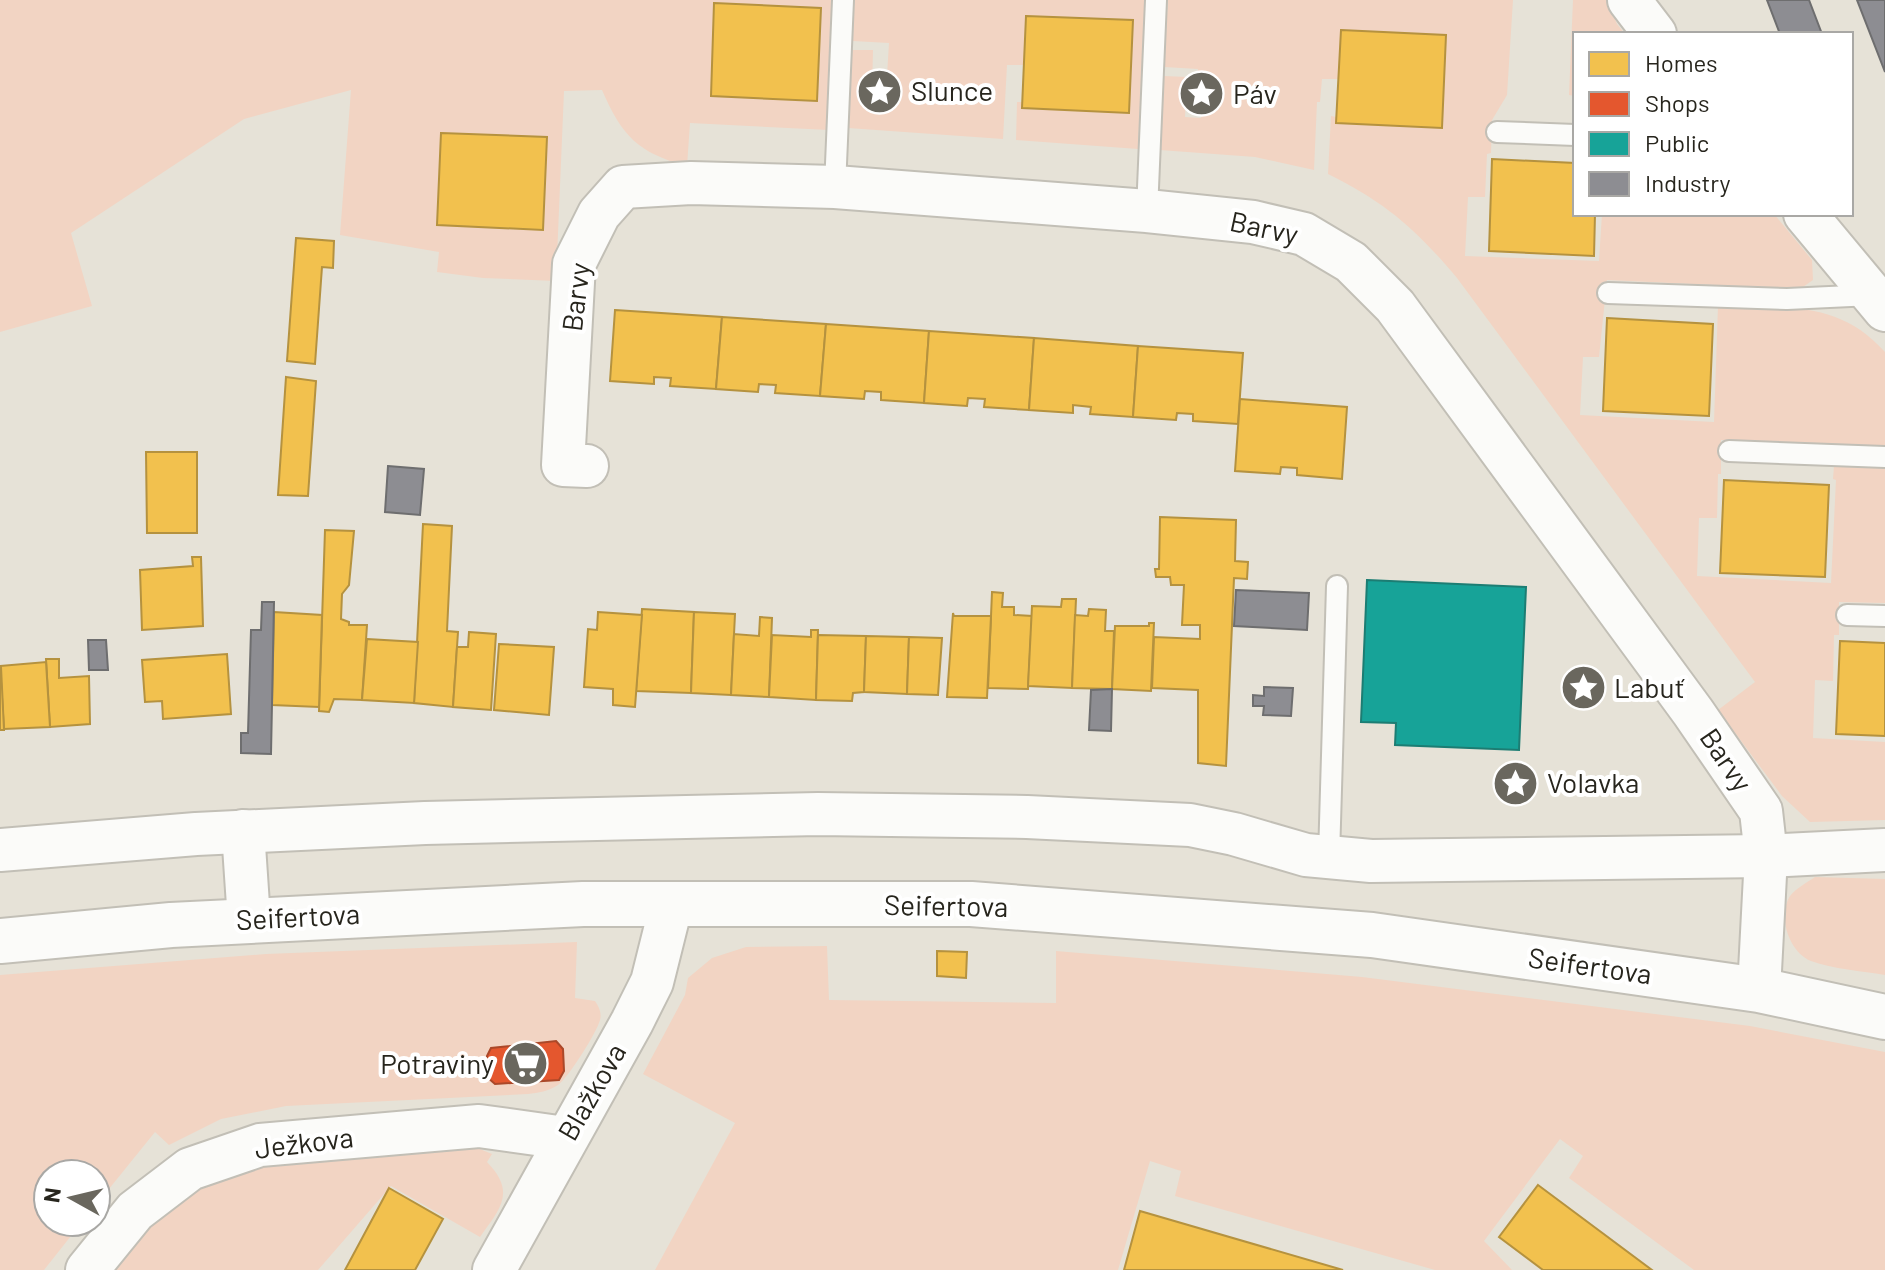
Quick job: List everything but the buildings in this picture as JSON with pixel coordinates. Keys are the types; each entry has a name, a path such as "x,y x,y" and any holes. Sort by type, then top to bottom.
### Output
{"street":[{"path":"1629,0 1653,32"},
{"name":"Barvy","path":"587,466 563,465 574,264 599,214 623,187 691,183 835,187 1147,211 1253,222 1304,234 1351,262 1395,306 1698,718 1761,811 1766,856 1759,990"},
{"path":"1807,216 1878,302"},
{"path":"0,850 243,831 425,823 818,814 1027,817 1190,825 1306,855 1371,861 1766,856 1885,850"},
{"path":"243,831 249,920"},
{"name":"Seifertova","path":"0,941 249,920 583,904 971,904 1372,935 1759,990 1885,1017"},
{"name":"Blažkova","path":"494,1270 652,982 671,906"},
{"name":"Ježkova","path":"87,1270 135,1211 190,1169 260,1145 479,1126 565,1138"}],"lane":[{"path":"835,187 843,0"},
{"path":"1147,211 1156,0"},
{"path":"1497,132 1573,135"},
{"path":"1608,293 1878,302"},
{"path":"1729,451 1885,457"},
{"path":"1329,857 1337,586"},
{"path":"1847,615 1885,616"}],"shaded area":[{"path":"0,0 835,0 829,130 690,123 687,166 656,155 634,140 617,119 602,90 564,91 556,281 483,278 437,272 439,252 340,235 351,90 244,119 71,233 92,306 0,332"},
{"path":"854,0 1145,0 1138,149 1016,140 1017,102 1023,102 1023,109 1129,112 1132,20 1026,16 1024,65 1007,65 1003,139 848,128 852,50 873,50 872,91 886,92 889,43 853,41"},
{"path":"1168,0 1513,0 1507,95 1492,120 1485,197 1468,197 1465,256 1599,261 1602,216 1776,216 1812,260 1813,280 1800,289 1607,280 1599,357 1583,357 1580,415 1714,422 1718,306 1787,307 1829,315 1867,335 1885,352 1885,448 1721,440 1717,518 1699,518 1697,576 1831,583 1834,466 1885,468 1885,603 1839,602 1839,635 1834,635 1833,681 1815,680 1813,738 1885,742 1885,820 1810,822 1782,796 1718,710 1755,682 1457,278 1398,218 1367,195 1328,174 1331,116 1336,117 1337,123 1441,128 1446,35 1341,31 1338,79 1322,79 1320,102 1317,102 1314,170 1255,157 1160,150 1164,76 1187,77 1185,117 1201,118 1203,78 1197,77 1198,69 1164,67"},
{"path":"1573,0 1607,0 1623,32 1573,32 1573,96 1569,95"},
{"path":"1815,877 1885,879 1885,975 1811,961 1791,942 1785,923 1786,904 1792,893"},
{"path":"577,942 575,998 595,1001 601,1017 582,1054 563,1080 543,1091 286,1106 221,1119 169,1145 155,1132 112,1185 112,1158 32,1158 32,1238 69,1238 44,1270 0,1270 0,975 266,954"},
{"path":"827,946 829,1000 1056,1003 1056,951 1362,977 1750,1026 1885,1052 1885,1270 1694,1270 1569,1178 1583,1156 1560,1139 1484,1241 1512,1270 1435,1270 1175,1196 1181,1171 1150,1161 1118,1270 655,1270 735,1123 643,1074 685,995 688,978 712,958 746,947"},
{"path":"475,1147 492,1154 487,1162 501,1182 503,1191 499,1208 480,1237 391,1186 318,1270 112,1270 166,1209 203,1184 242,1166"}],"place":[{"name":"Slunce","path":"880,91"},
{"name":"Páv","path":"1202,94"},
{"name":"Labuť","path":"1583,688"},
{"name":"Volavka","path":"1516,783"},
{"name":"Potraviny","path":"525,1064"}]}
